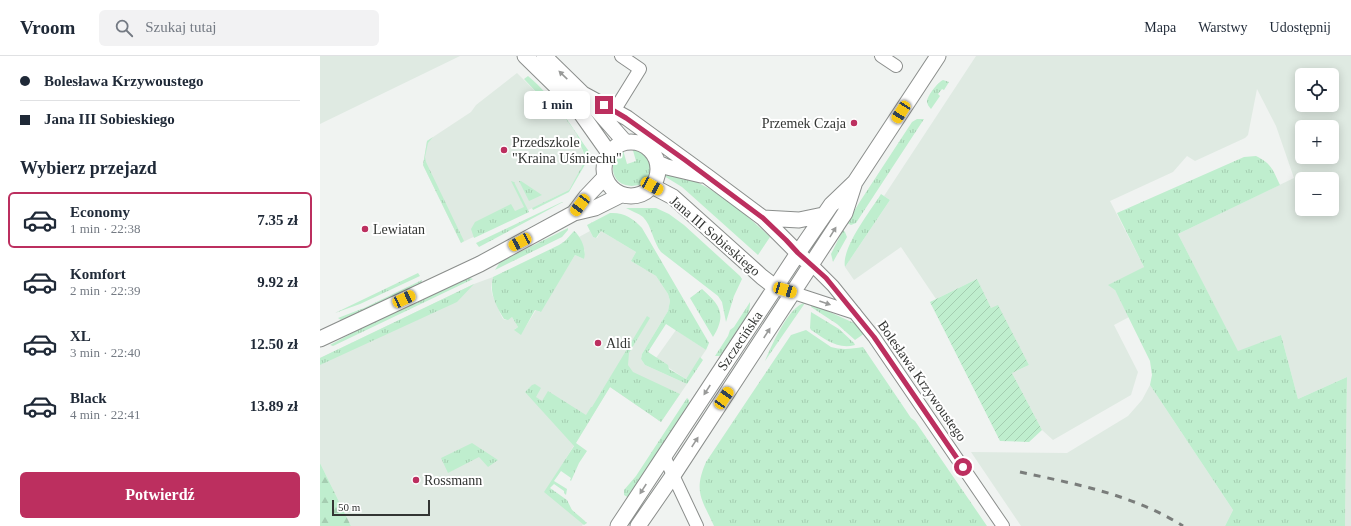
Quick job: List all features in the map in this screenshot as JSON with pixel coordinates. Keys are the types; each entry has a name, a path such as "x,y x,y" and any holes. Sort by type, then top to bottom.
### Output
{"street":[{"path":"526,56 580,112 608,153"},
{"path":"544,56 583,94 625,142"},
{"path":"614,110 640,69 621,56"},
{"path":"881,56 896,66"},
{"name":"Szczecińska","path":"618,526 823,216 831,205 855,182 938,56"},
{"path":"583,94 614,110 763,218 812,265"},
{"path":"634,141 649,148 655,155 658,163 656,179 652,186 646,192 637,196 622,195 611,188 604,178 604,166 608,153 613,148 625,142 634,141"},
{"path":"658,163 667,167 708,177"},
{"path":"574,213 586,197 604,178"},
{"name":"Szczecińska","path":"638,526 794,293 845,213 855,182"},
{"name":"Jana III Sobieskiego","path":"652,186 673,197 775,288"},
{"path":"320,340 480,264 574,213 595,208 622,195"},
{"path":"763,218 799,220 823,216"},
{"name":"Bolesława Krzywoustego","path":"812,265 833,286 874,337 1003,526"},
{"path":"775,288 856,314"},
{"path":"664,456 674,474 697,526"}],"shaded area":[{"path":"320,56 460,56 320,124"},
{"path":"976,56 1351,56 1351,526 1345,526 1347,377 1298,399 1281,335 1238,352 1178,234 1294,178 1276,126 1257,89 1248,135 1245,138 1195,161 1187,156 1173,172 1110,201 1144,267 1115,290 1129,317 1114,325 1138,372 1131,395 1053,440 1042,430 1012,373 1029,365 998,306 991,309 977,279 936,299 901,247 854,280 845,267 890,200 884,196"},
{"name":"Przedszkole \"Kraina Uśmiechu\"","path":"517,73 539,95 543,91 557,107 576,133 586,160 569,190 461,243 423,165 427,141 471,112 476,105"},
{"path":"590,231 593,237 597,238 601,231 636,252 631,261 656,276 668,294 670,301 668,311 642,354 641,359 645,365 687,384 661,422 610,387 547,489 585,521 582,526 351,526 320,463 320,358 474,284 493,277 491,287 492,294 500,313 505,320 512,317 518,327 515,329 521,334 536,310 540,312 575,255 584,259 585,251 579,237"},
{"path":"676,330 706,350 686,379 656,358"},
{"path":"1150,385 1233,510 1225,526 1021,526 971,452 1067,453 1128,416 1142,400"}],"green space":[{"path":"528,76 546,93 561,111 588,150 590,156 569,192 533,210 532,208 569,190 586,159 576,133 557,107 543,92 539,95 524,79"},
{"path":"943,80 949,82 944,90 942,89 938,94 940,96 931,109 927,103 928,98 936,86"},
{"path":"917,119 924,119 856,223 851,225 847,223 912,122"},
{"path":"433,137 428,143 425,157 426,162 464,241 461,243 423,165 427,141"},
{"path":"632,147 640,148 646,152 650,157 653,168 651,176 645,182 628,186 620,182 614,176 613,165 616,156 623,150 627,164 636,161"},
{"path":"1256,156 1268,164 1280,185 1178,234 1238,351 1281,335 1298,399 1347,377 1345,526 1225,526 1233,510 1150,385 1152,375 1150,361 1115,290 1108,285 1144,267 1117,213 1244,157"},
{"path":"665,173 686,178 709,188 731,203 751,220 770,237 758,255 682,187 664,176"},
{"path":"511,181 514,182 529,212 474,238 471,229 475,222 511,204 515,211 524,207"},
{"path":"519,181 521,181 542,195 529,201"},
{"path":"881,194 890,200 845,267 845,259 852,240"},
{"path":"562,202 479,247 476,243"},
{"path":"626,208 656,208 669,214 684,225 740,276 742,279 734,296 726,322 722,302 718,296 661,252 656,244 651,229 643,217"},
{"path":"610,213 628,216 642,228 709,343 706,350 666,324 648,352 668,365 669,369 686,379 700,357 703,360 687,384 645,365 641,359 642,354 668,311 670,301 668,294 656,276 631,261 636,252 601,231 596,238 593,237 587,225"},
{"path":"568,228 562,237 495,270 500,262"},
{"path":"843,230 847,237 833,262 831,254"},
{"path":"574,231 577,233 583,244 585,252 584,259 575,255 541,312 535,310 521,335 514,330 518,327 512,317 508,320 504,319 498,309 492,288 493,277 559,245"},
{"path":"418,273 420,276 360,304 335,313"},
{"path":"467,277 473,279 333,346 330,345 356,331"},
{"path":"977,279 991,308 998,305 1029,365 1012,373 1042,430 1029,442 1000,441 930,302"},
{"path":"422,280 421,284 354,315 341,320 338,318 364,308"},
{"path":"474,284 457,302 320,365 320,358"},
{"path":"702,289 720,310 720,322 713,337 690,298"},
{"path":"750,302 747,316 740,330 721,356 715,356 728,336 730,330 734,327"},
{"path":"805,303 765,361 776,337 787,319 799,305"},
{"path":"812,304 854,323 865,333 855,340 837,324 811,307"},
{"path":"811,312 839,329 855,345 837,345 811,330"},
{"path":"647,316 650,318 629,353 628,365 633,372 680,394 661,422 610,387 576,443 587,451 579,463 571,481 571,478 561,471 554,481 567,489 566,495 564,491 554,484 550,488 567,500 572,510 587,523 584,525 544,492 574,446 525,392 535,384 541,388 536,397 542,401 548,391 586,415"},
{"path":"806,330 831,347 847,349 863,347 987,526 714,526 703,502 700,488 702,472 706,462 791,335"},
{"path":"687,398 689,400 689,406 629,498 624,495 624,490 636,476"},
{"path":"472,443 498,460 488,467 479,457 448,473 441,458"},
{"path":"320,463 351,526 320,526"}],"railway":[{"path":"1020,472 1083,486 1125,498 1164,515 1183,526"}],"place":[{"name":"Przemek Czaja","path":"854,123"},
{"name":"Przedszkole \"Kraina Uśmiechu\"","path":"504,150"},
{"name":"Lewiatan","path":"365,229"},
{"name":"Aldi","path":"598,343"},
{"name":"Rossmann","path":"416,480"}],"route":[{"path":"604,105 626,118 763,218 798,253 826,278 862,320 963,467"}]}
